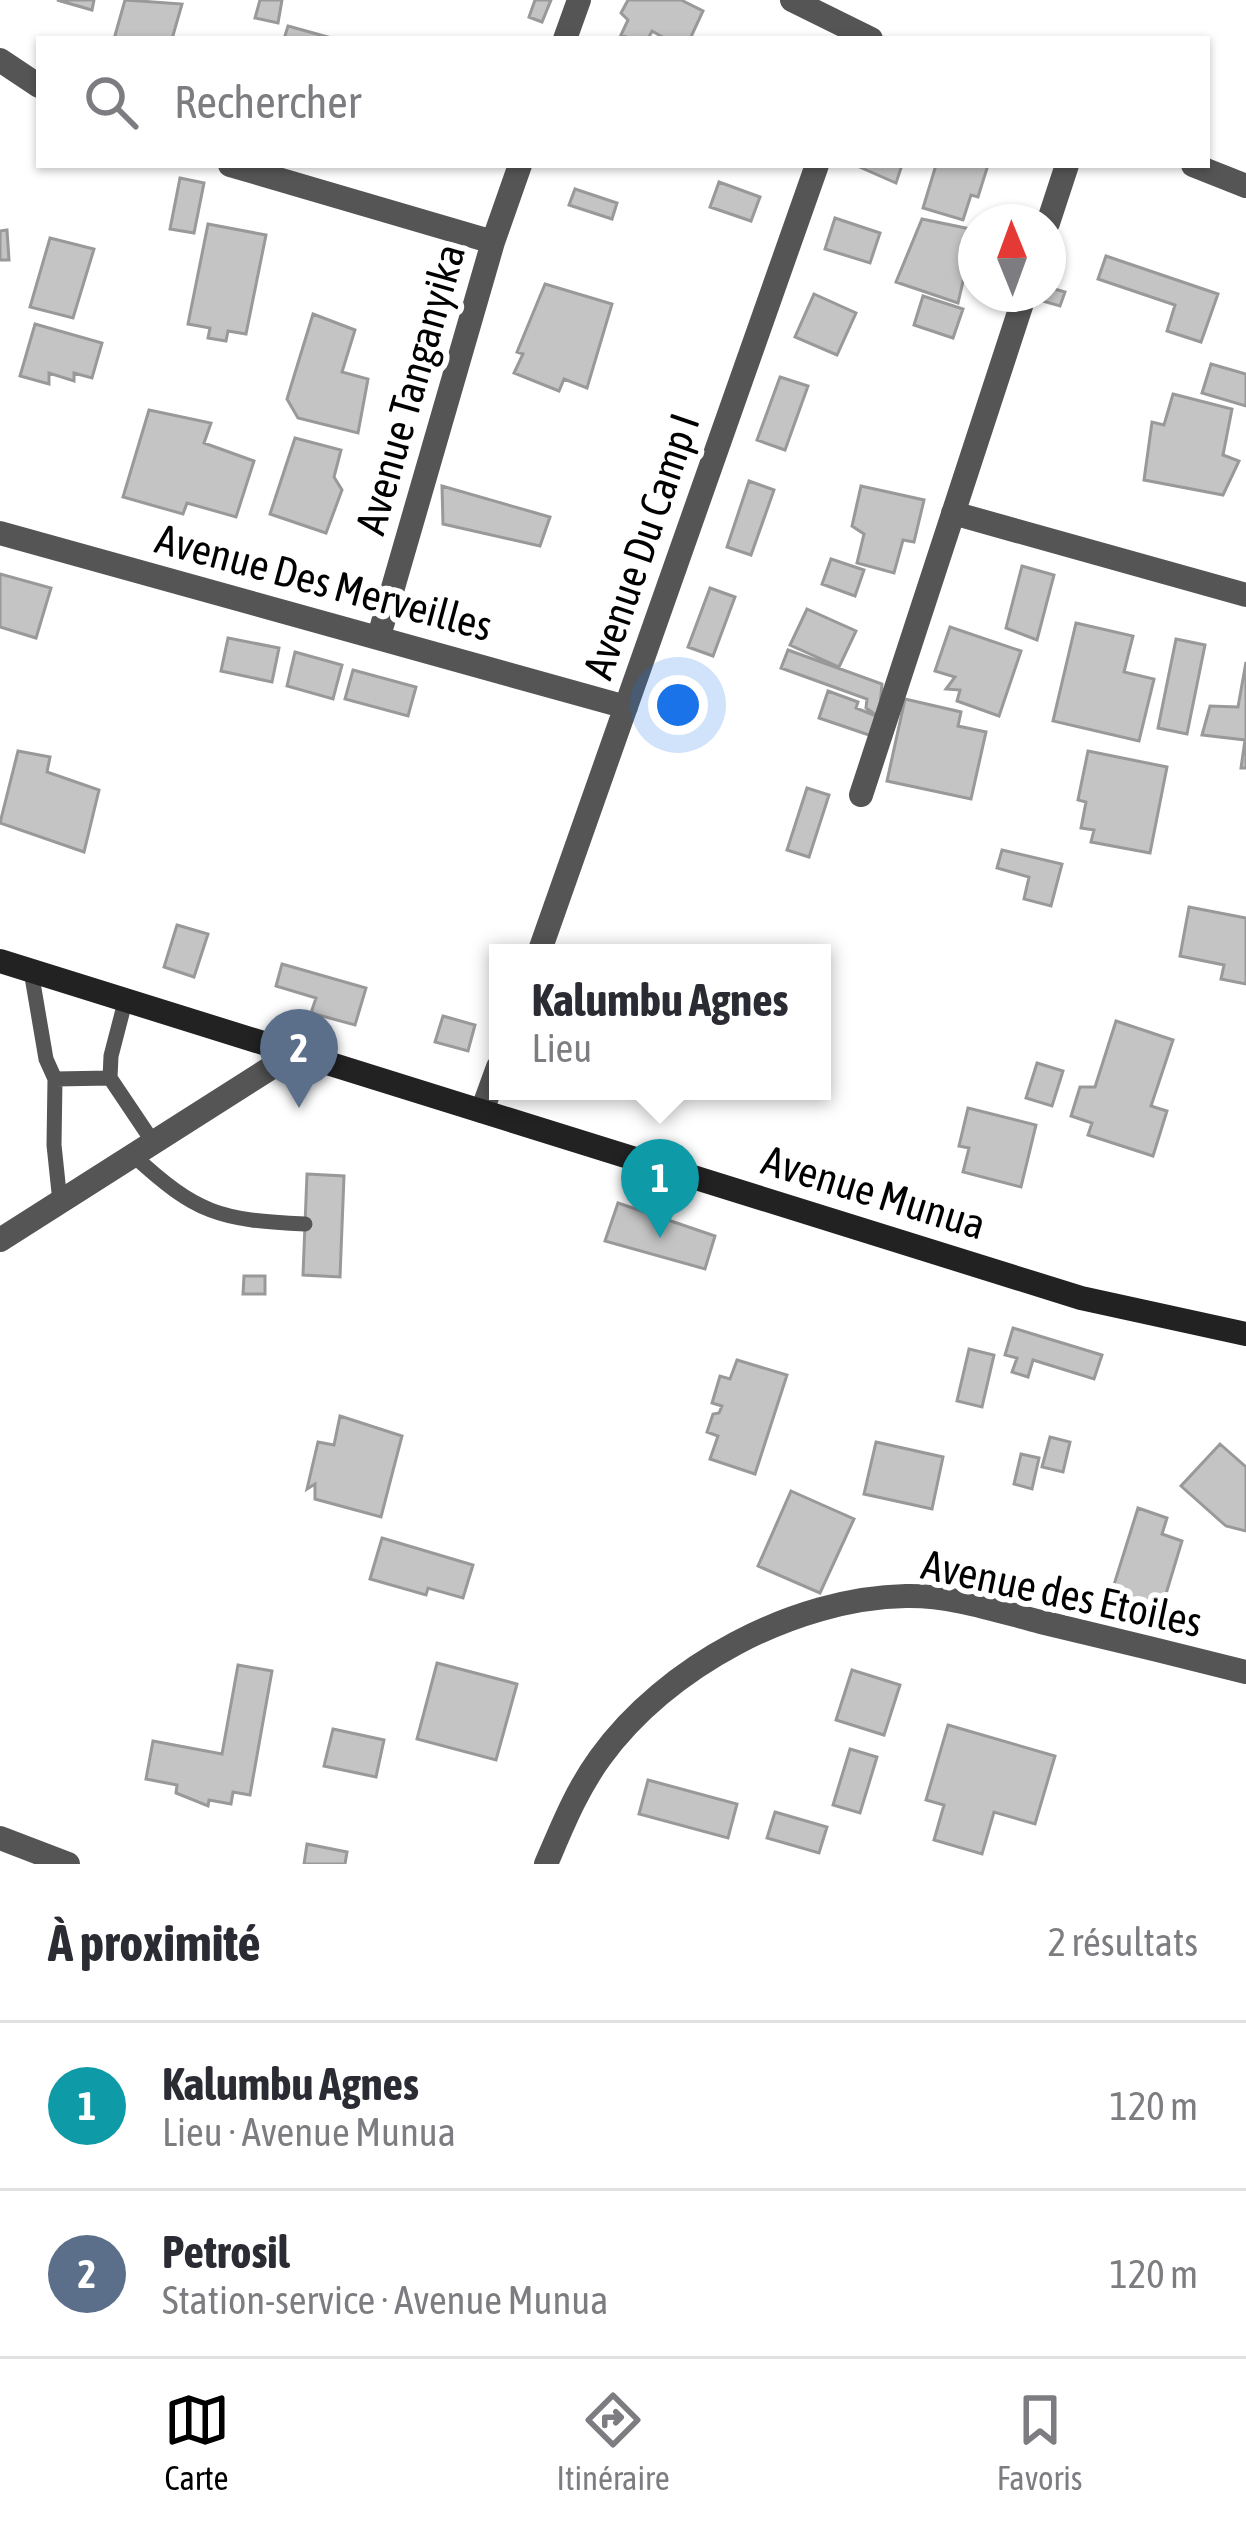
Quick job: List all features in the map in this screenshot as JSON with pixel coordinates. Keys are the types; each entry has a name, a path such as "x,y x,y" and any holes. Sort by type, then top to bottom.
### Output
{"main road":[{"name":"Avenue Munua","path":"0,961 1081,1298 1246,1334"}],"street":[{"path":"566,36 579,0"},
{"path":"792,0 861,36"},
{"path":"0,60 36,84"},
{"path":"240,168 493,242"},
{"name":"Avenue Tanganyika","path":"379,636 493,242 519,168"},
{"name":"Avenue Du Camp I","path":"541,944 816,168"},
{"path":"1054,204 1066,168"},
{"path":"1201,168 1246,186"},
{"path":"861,795 1019,312"},
{"path":"953,513 1246,595"},
{"name":"Avenue Des Merveilles","path":"0,533 626,707"},
{"path":"0,1240 291,1055"},
{"path":"482,1111 489,1092"},
{"name":"Avenue des Etoiles","path":"546,1864 576,1794 638,1712 711,1657 813,1612 908,1596 963,1603 1246,1672"},
{"path":"0,1838 68,1864"}],"lane":[{"path":"31,971 46,1059 55,1079 54,1145 60,1202"},
{"path":"125,1002 110,1078 143,1149 180,1198 241,1221 305,1224"},
{"path":"55,1079 110,1078"}],"building":[{"path":"57,0 94,0 92,10"},
{"path":"125,0 182,4 173,36 115,36"},
{"path":"260,0 282,0 278,23 255,18"},
{"path":"535,0 551,0 542,22 529,17"},
{"path":"628,0 681,0 703,11 691,36 661,36 652,31 650,36 624,36 628,20 621,13"},
{"path":"288,26 324,36 285,36"},
{"path":"862,168 901,168 896,183"},
{"path":"935,168 987,168 978,197 971,195 968,204 958,204 958,218 923,208"},
{"path":"180,178 204,183 194,233 170,229"},
{"path":"719,182 760,197 751,221 710,207"},
{"path":"575,189 617,203 612,219 569,205"},
{"path":"835,218 880,233 870,263 825,249"},
{"path":"922,219 958,226 958,303 896,282"},
{"path":"208,224 266,235 246,334 228,331 226,341 208,338 210,328 188,324"},
{"path":"7,230 9,260 0,260 0,231"},
{"path":"50,238 94,249 73,318 30,307"},
{"path":"1106,256 1218,294 1201,342 1167,331 1175,305 1098,279"},
{"path":"545,284 612,304 587,388 564,379 559,391 514,373 523,354 517,352"},
{"path":"814,294 856,313 837,355 795,337"},
{"path":"923,296 962,312 953,338 914,325"},
{"path":"313,314 355,330 342,372 368,379 358,433 298,418 287,399"},
{"path":"35,324 102,343 92,378 74,373 74,381 49,373 49,384 20,376"},
{"path":"1211,364 1246,374 1246,406 1202,393"},
{"path":"780,377 808,386 785,450 757,440"},
{"path":"1173,394 1232,409 1223,455 1239,461 1223,495 1144,480 1152,422 1164,425"},
{"path":"149,410 211,423 204,443 254,461 236,517 187,503 183,514 123,497"},
{"path":"295,438 341,450 334,477 342,490 326,533 270,514"},
{"path":"749,481 774,490 751,555 727,547"},
{"path":"442,486 550,517 540,546 443,524"},
{"path":"861,486 924,500 914,542 903,540 894,573 857,563 864,534 852,526"},
{"path":"831,559 864,570 855,596 822,584"},
{"path":"1022,566 1054,575 1037,640 1006,628"},
{"path":"0,574 51,588 36,638 0,627"},
{"path":"710,588 735,597 713,656 688,647"},
{"path":"807,609 856,631 839,667 790,645"},
{"path":"1076,623 1133,636 1124,672 1154,679 1139,741 1053,721"},
{"path":"950,627 1021,651 999,716 957,701 960,690 946,689 955,677 935,671"},
{"path":"228,638 279,648 272,682 221,671"},
{"path":"1176,639 1205,645 1187,734 1158,728"},
{"path":"788,650 882,684 879,717 866,708 867,699 781,668"},
{"path":"295,652 342,665 333,699 287,686"},
{"path":"1246,662 1246,768 1241,768 1245,740 1202,735 1210,706 1238,707"},
{"path":"353,670 416,687 408,716 345,699"},
{"path":"828,691 858,702 856,708 879,717 872,736 819,718"},
{"path":"905,699 961,712 958,726 986,732 971,799 887,781"},
{"path":"18,751 50,757 47,772 99,790 84,852 0,823"},
{"path":"1088,751 1167,767 1150,853 1091,842 1094,830 1081,828 1086,802 1078,800"},
{"path":"807,788 829,795 809,857 787,850"},
{"path":"1002,850 1062,864 1051,906 1024,899 1029,877 997,868"},
{"path":"1189,907 1246,918 1246,984 1221,979 1224,965 1180,956"},
{"path":"177,925 208,934 194,977 164,967"},
{"path":"282,964 366,988 355,1025 311,1013 316,998 276,986"},
{"path":"443,1016 475,1025 468,1051 435,1042"},
{"path":"1116,1021 1173,1040 1151,1106 1167,1111 1153,1156 1088,1135 1092,1123 1071,1116 1080,1087 1095,1087"},
{"path":"1037,1063 1063,1071 1052,1106 1026,1098"},
{"path":"968,1108 1036,1125 1021,1187 963,1172 969,1148 959,1146"},
{"path":"307,1174 344,1176 340,1277 303,1275"},
{"path":"618,1203 715,1236 705,1269 605,1241"},
{"path":"244,1276 265,1276 265,1294 243,1294"},
{"path":"1013,1328 1102,1355 1094,1379 1033,1360 1028,1377 1012,1372 1017,1358 1005,1355"},
{"path":"969,1349 994,1355 982,1407 957,1401"},
{"path":"737,1360 787,1375 755,1474 710,1459 718,1436 707,1432 713,1414 722,1406 712,1403 720,1376 730,1379"},
{"path":"340,1416 402,1436 381,1517 315,1499 315,1484 307,1489 318,1442 334,1445"},
{"path":"1050,1437 1070,1442 1063,1472 1042,1467"},
{"path":"876,1442 943,1457 932,1509 864,1494"},
{"path":"1220,1444 1246,1467 1246,1531 1226,1526 1181,1486"},
{"path":"1021,1454 1039,1458 1032,1489 1014,1484"},
{"path":"791,1491 854,1519 820,1593 758,1566"},
{"path":"1138,1508 1167,1518 1162,1534 1182,1541 1162,1607 1112,1591"},
{"path":"382,1538 473,1565 463,1598 428,1588 426,1595 370,1579"},
{"path":"437,1663 517,1684 496,1760 417,1739"},
{"path":"238,1665 272,1671 250,1795 233,1792 231,1804 209,1800 208,1806 176,1793 177,1785 146,1779 153,1741 222,1754"},
{"path":"852,1670 900,1685 884,1735 836,1720"},
{"path":"948,1725 1055,1756 1035,1824 994,1812 982,1854 934,1840 944,1805 926,1800"},
{"path":"333,1729 384,1740 376,1777 324,1766"},
{"path":"850,1749 877,1757 860,1813 833,1805"},
{"path":"648,1780 737,1804 728,1838 639,1814"},
{"path":"775,1812 827,1827 819,1853 767,1838"},
{"path":"307,1844 347,1852 345,1864 304,1864"}],"place":[{"name":"Petrosil","path":"299,1108"},
{"name":"Kalumbu Agnes","path":"660,1238"}]}
